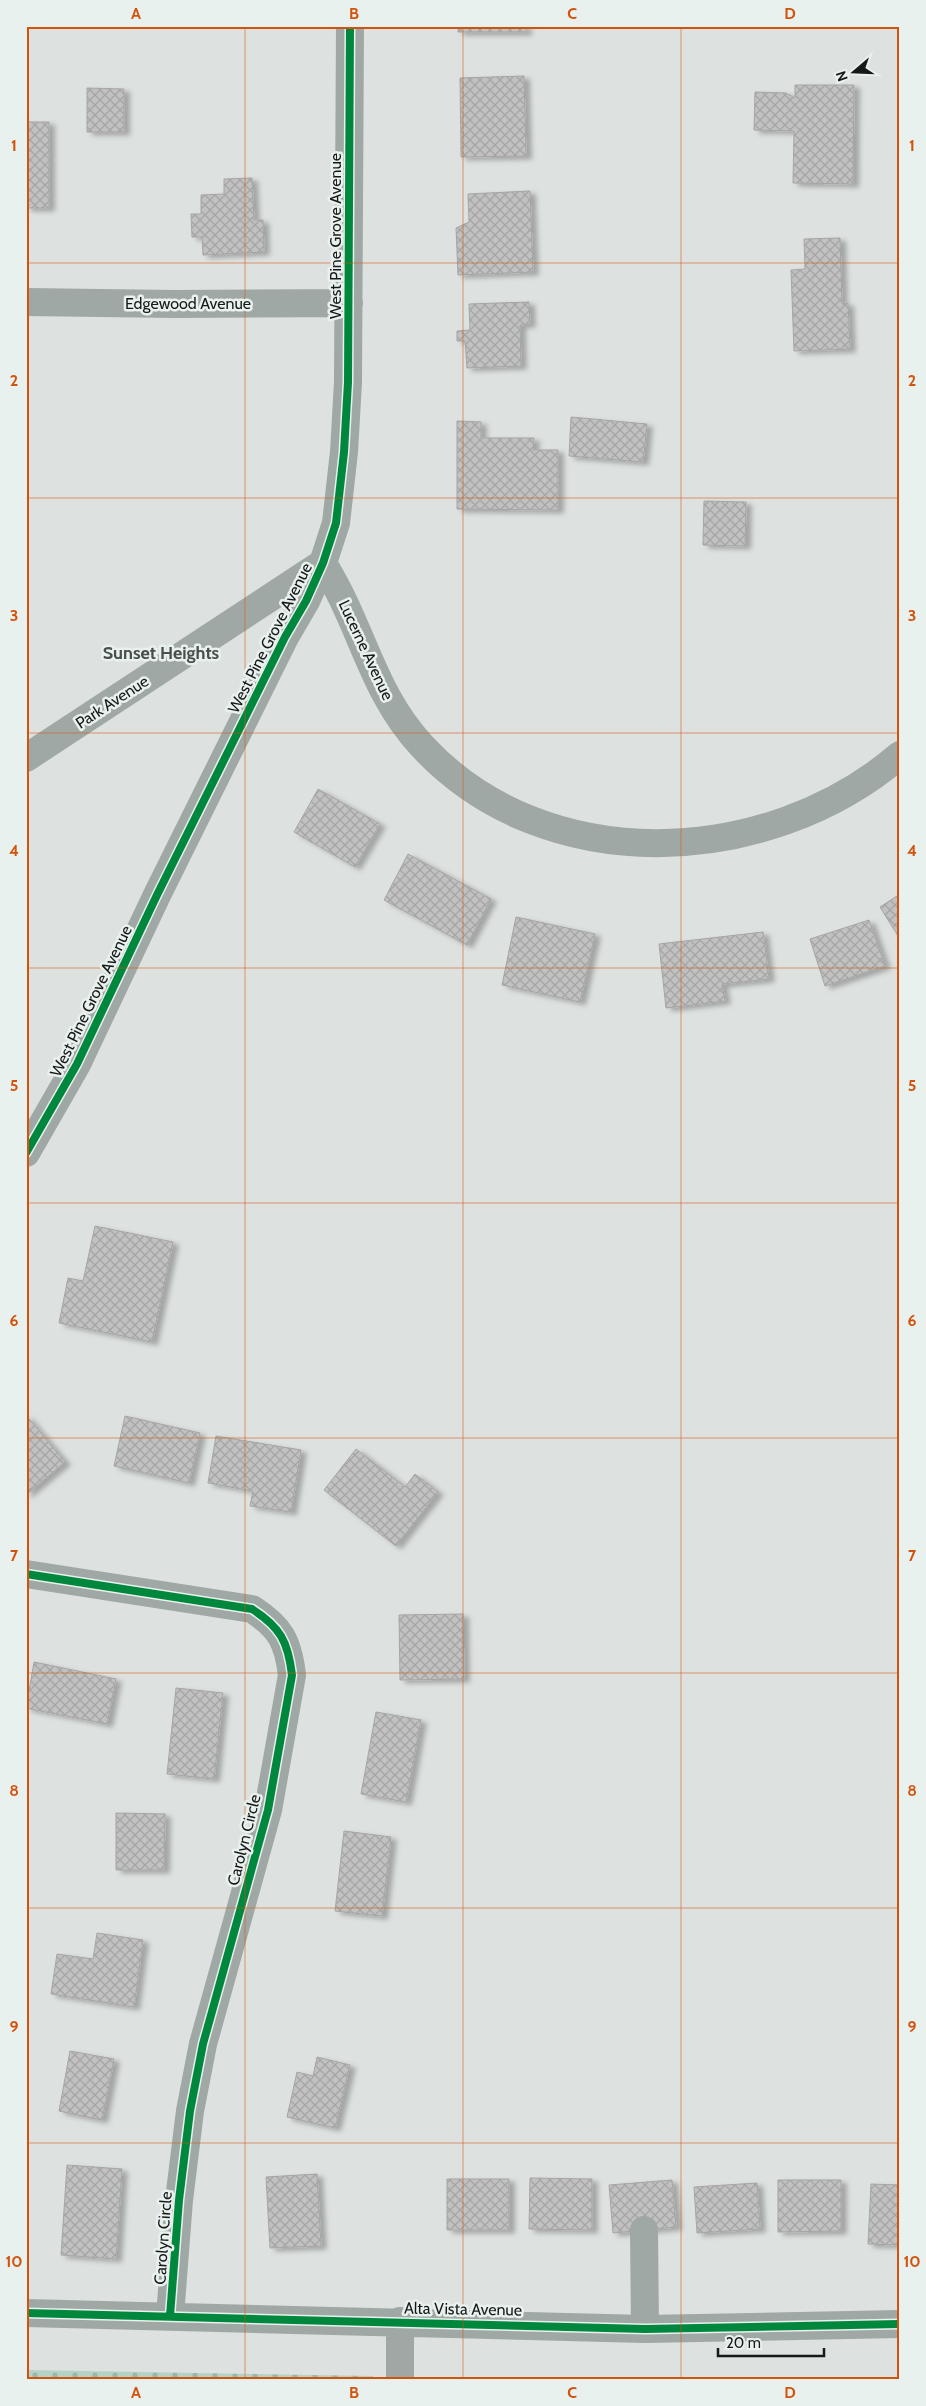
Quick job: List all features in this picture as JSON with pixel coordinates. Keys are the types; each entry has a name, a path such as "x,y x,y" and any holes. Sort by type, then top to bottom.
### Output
{"street":[{"name":"West Pine Grove Avenue","path":"26,1153 77,1064 285,637 306,601 323,563 336,523 344,452 348,382 350,26"},
{"name":"Edgewood Avenue","path":"26,302 175,304 349,303"},
{"name":"Lucerne Avenue","path":"323,563 343,600 378,683 398,715 421,745 447,771 477,794 544,827 586,838 630,843 673,843 717,839 771,826 812,810 851,790 900,755"},
{"name":"Park Avenue","path":"26,758 323,563"},
{"name":"Carolyn Circle","path":"26,1574 252,1609 269,1620 283,1636 290,1655 292,1674 268,1810 203,2044 190,2111 179,2200 170,2316"},
{"path":"644,2230 645,2329"},
{"name":"Alta Vista Avenue","path":"26,2313 645,2329 900,2324"},
{"path":"400,2322 400,2380"}],"green space":[{"path":"26,2370 373,2376 373,2380 26,2380"},
{"path":"900,2378 900,2380 632,2380"}],"building":[{"path":"458,26 526,26 526,32 458,32"},
{"path":"524,76 526,156 461,157 460,78"},
{"path":"795,85 854,85 853,184 793,183 794,131 754,130 755,92 786,93 795,98"},
{"path":"87,88 124,89 124,132 87,132"},
{"path":"26,122 49,122 49,208 26,208"},
{"path":"252,178 254,220 263,220 264,252 203,255 202,237 192,237 191,214 201,214 201,195 224,194 224,179"},
{"path":"530,191 533,272 458,275 456,228 469,222 468,194"},
{"path":"840,238 842,304 848,303 850,349 794,351 791,270 805,269 804,239"},
{"path":"529,302 530,324 520,325 521,366 467,368 465,341 457,341 457,331 470,330 469,304"},
{"path":"571,417 647,424 643,462 569,456"},
{"path":"457,421 481,422 481,438 534,438 533,450 558,450 558,510 457,509"},
{"path":"704,501 746,502 745,546 703,545"},
{"path":"318,789 380,824 355,867 294,832"},
{"path":"408,854 491,899 467,945 384,900"},
{"path":"900,894 900,939 880,907"},
{"path":"516,917 595,934 580,1002 502,985"},
{"path":"869,920 885,966 825,986 810,939"},
{"path":"763,932 769,979 722,984 725,1001 666,1008 659,944"},
{"path":"95,1226 173,1242 152,1342 59,1323 68,1278 83,1281"},
{"path":"26,1415 65,1462 26,1495"},
{"path":"125,1416 200,1433 189,1483 114,1466"},
{"path":"216,1436 301,1450 291,1512 250,1506 253,1491 208,1483"},
{"path":"356,1449 405,1487 415,1474 438,1492 396,1546 324,1490"},
{"path":"463,1614 464,1679 400,1680 399,1615"},
{"path":"34,1662 116,1679 107,1724 26,1708"},
{"path":"176,1688 223,1693 214,1779 167,1774"},
{"path":"376,1712 421,1720 406,1802 361,1794"},
{"path":"116,1813 165,1814 164,1870 116,1870"},
{"path":"344,1831 391,1837 382,1916 335,1911"},
{"path":"97,1933 143,1940 134,2007 51,1994 57,1954 93,1959"},
{"path":"70,2051 114,2059 102,2120 59,2111"},
{"path":"317,2057 350,2065 335,2128 287,2117 297,2072 313,2076"},
{"path":"67,2165 122,2169 116,2259 61,2255"},
{"path":"317,2174 321,2246 270,2248 266,2177"},
{"path":"530,2178 592,2179 592,2230 529,2229"},
{"path":"447,2179 509,2179 509,2230 447,2230"},
{"path":"672,2180 676,2227 613,2233 609,2185"},
{"path":"778,2180 841,2180 841,2231 778,2232"},
{"path":"757,2183 760,2229 697,2233 694,2187"},
{"path":"871,2184 900,2185 900,2245 868,2244"}],"cycle path":[{"path":"26,1153 77,1064 157,895 285,637 306,601 323,563 336,523 344,452 348,382 350,26"},
{"path":"26,1574 252,1609 270,1622 281,1636 290,1663 292,1675 268,1810 203,2044 190,2111 179,2200 170,2316"},
{"path":"26,2313 645,2329 900,2324"}],"district":[{"name":"Sunset Heights","path":"161,653"}]}
